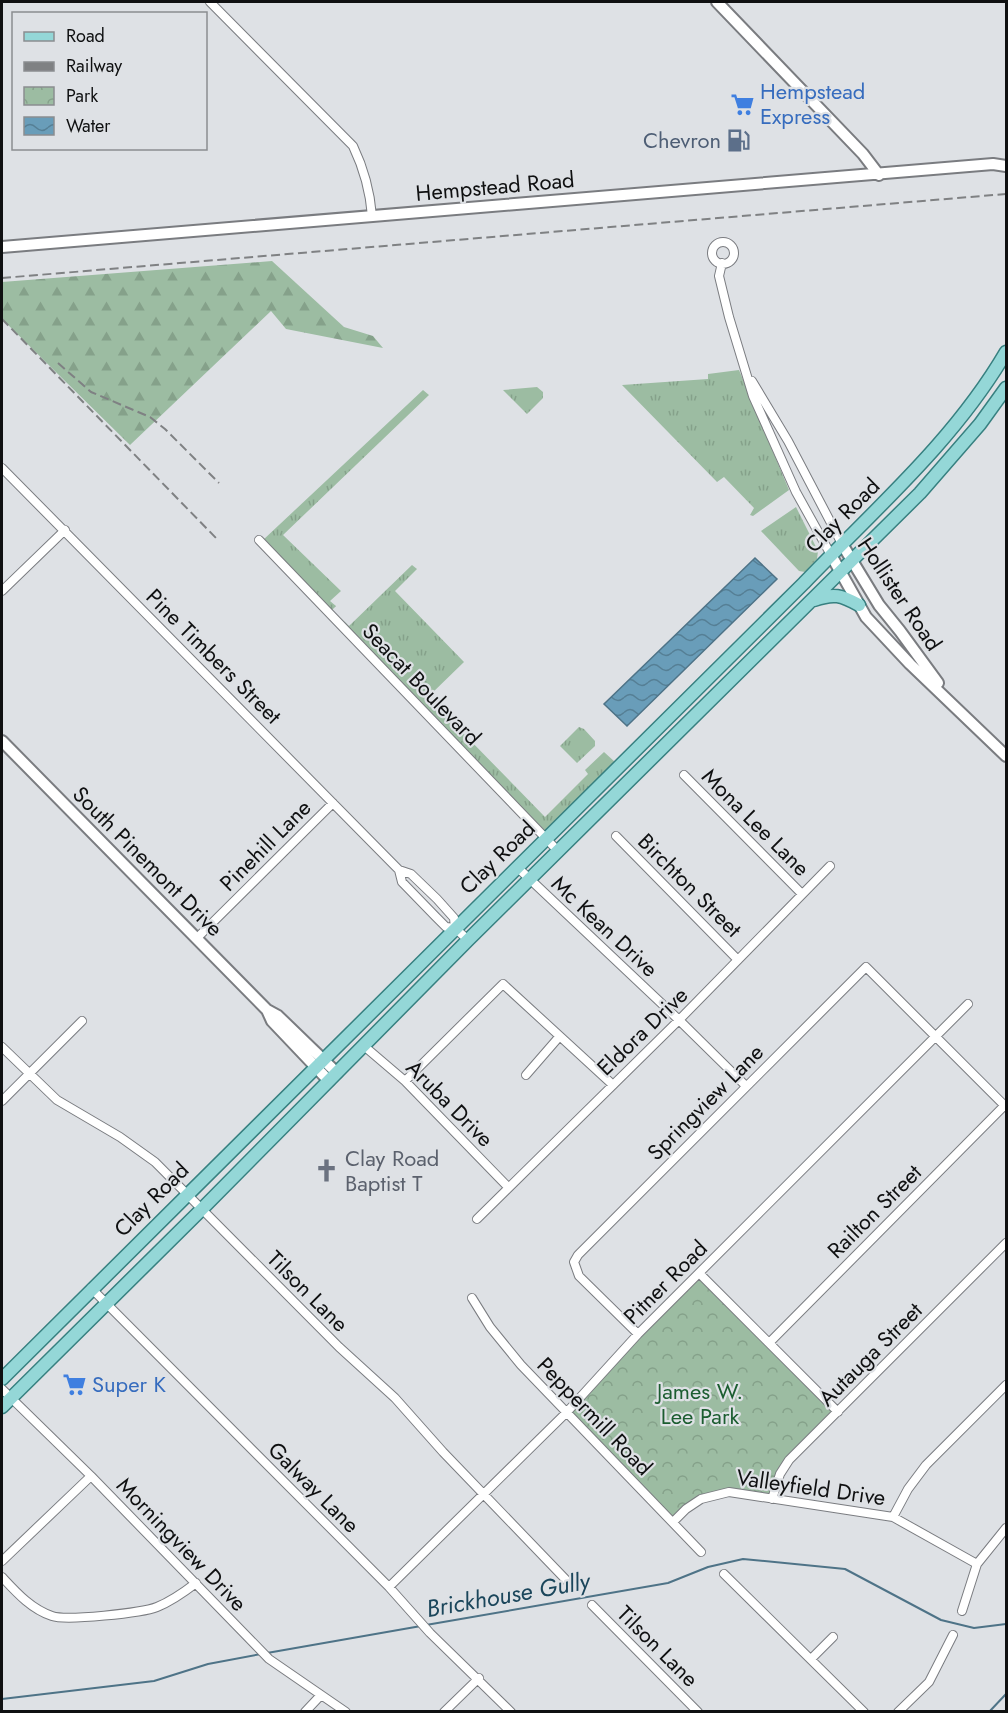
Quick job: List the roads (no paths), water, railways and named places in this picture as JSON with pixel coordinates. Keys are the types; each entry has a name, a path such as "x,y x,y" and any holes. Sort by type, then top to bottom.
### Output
{"main road":[{"name":"Clay Road","path":"2,1379 922,464 965,414 1006,352"},
{"name":"Clay Road","path":"5,1398 106,1303 468,940 920,493 980,424 1006,388"},
{"path":"965,414 980,424"},
{"path":"810,601 835,595 845,597 859,605"},
{"path":"739,648 752,660"},
{"path":"627,759 640,772"}],"street":[{"path":"210,2 352,146 364,169 370,190 372,216"},
{"path":"717,2 864,154 879,175"},
{"name":"Hempstead Road","path":"993,164 1006,158"},
{"name":"Hempstead Road","path":"2,247 993,164 1006,166"},
{"name":"Hollister Road","path":"722,263 719,276 753,396 798,496 866,618 1006,756"},
{"name":"Hollister Road","path":"748,375 793,451 851,561 879,605 955,705"},
{"path":"780,458 793,451"},
{"name":"Pine Timbers Street","path":"2,468 399,870 411,874 437,899 454,918 455,928"},
{"path":"2,591 65,530"},
{"name":"Seacat Boulevard","path":"259,540 559,852"},
{"path":"888,641 900,631"},
{"name":"South Pinemont Drive","path":"2,741 267,1010 278,1016 333,1077"},
{"name":"Mona Lee Lane","path":"684,775 802,894"},
{"name":"Pinehill Lane","path":"197,938 333,803"},
{"name":"Birchton Street","path":"616,836 738,960"},
{"name":"Eldora Drive","path":"477,1219 679,1020 830,866"},
{"name":"Mc Kean Drive","path":"517,867 746,1086"},
{"name":"Pine Timbers Street","path":"399,870 402,882 446,927 455,928 468,940"},
{"name":"Springview Lane","path":"638,1334 579,1276 575,1266 578,1255 746,1086 866,967 935,1036"},
{"path":"405,1081 503,984 613,1085"},
{"name":"Pitner Road","path":"388,1587 566,1413 638,1334 969,1004"},
{"path":"2,1101 82,1022"},
{"path":"935,1036 1006,1106"},
{"path":"526,1075 559,1037"},
{"name":"Aruba Drive","path":"364,1046 405,1081 508,1187"},
{"name":"Tilson Lane","path":"2,1047 57,1101 120,1137 154,1162 339,1347 395,1398 482,1494 570,1584"},
{"name":"Railton Street","path":"769,1343 1006,1106"},
{"name":"Autauga Street","path":"772,1499 780,1474 789,1460 1006,1243"},
{"path":"699,1273 838,1412"},
{"name":"Galway Lane","path":"91,1288 388,1587 430,1633 512,1712"},
{"name":"Peppermill Road","path":"472,1298 490,1328 521,1365 701,1552"},
{"path":"893,1517 908,1488 926,1465 1006,1385"},
{"name":"Morningview Drive","path":"5,1398 91,1476 268,1659 346,1712"},
{"path":"2,1561 91,1476"},
{"name":"Valleyfield Drive","path":"673,1522 701,1499 729,1492 893,1517 977,1564"},
{"path":"962,1611 977,1564 1006,1527"},
{"path":"1000,1534 1006,1542"},
{"path":"724,1574 864,1712"},
{"path":"2,1577 25,1601 52,1617 81,1618 154,1608 180,1596 196,1583"},
{"name":"Tilson Lane","path":"592,1605 698,1712"},
{"path":"898,1712 929,1682 953,1635"},
{"path":"811,1659 833,1637"},
{"path":"444,1712 479,1678"},
{"path":"305,1712 321,1695"}],"water":[{"path":"755,558 777,579 627,726 604,704"}],"waterway":[{"name":"Brickhouse Gully","path":"426,1625 668,1583 708,1567 743,1559 845,1569 941,1620 974,1628 1006,1624"},
{"name":"Brickhouse Gully","path":"267,1653 421,1626"},
{"name":"Brickhouse Gully","path":"2,1699 154,1681 208,1664 261,1654"},
{"path":"989,1712 1006,1694"}],"railway":[{"path":"2,278 1006,194"},
{"path":"2,319 217,539"},
{"path":"58,363 91,392 150,417 219,483"}],"place":[{"name":"Hempstead Express","path":"742,104"},
{"name":"Chevron","path":"739,140"},
{"name":"Clay Road Baptist T","path":"327,1171"},
{"name":"Super K","path":"74,1384"}],"park label":[{"name":"James W. Lee Park","path":"700,1404"}]}
